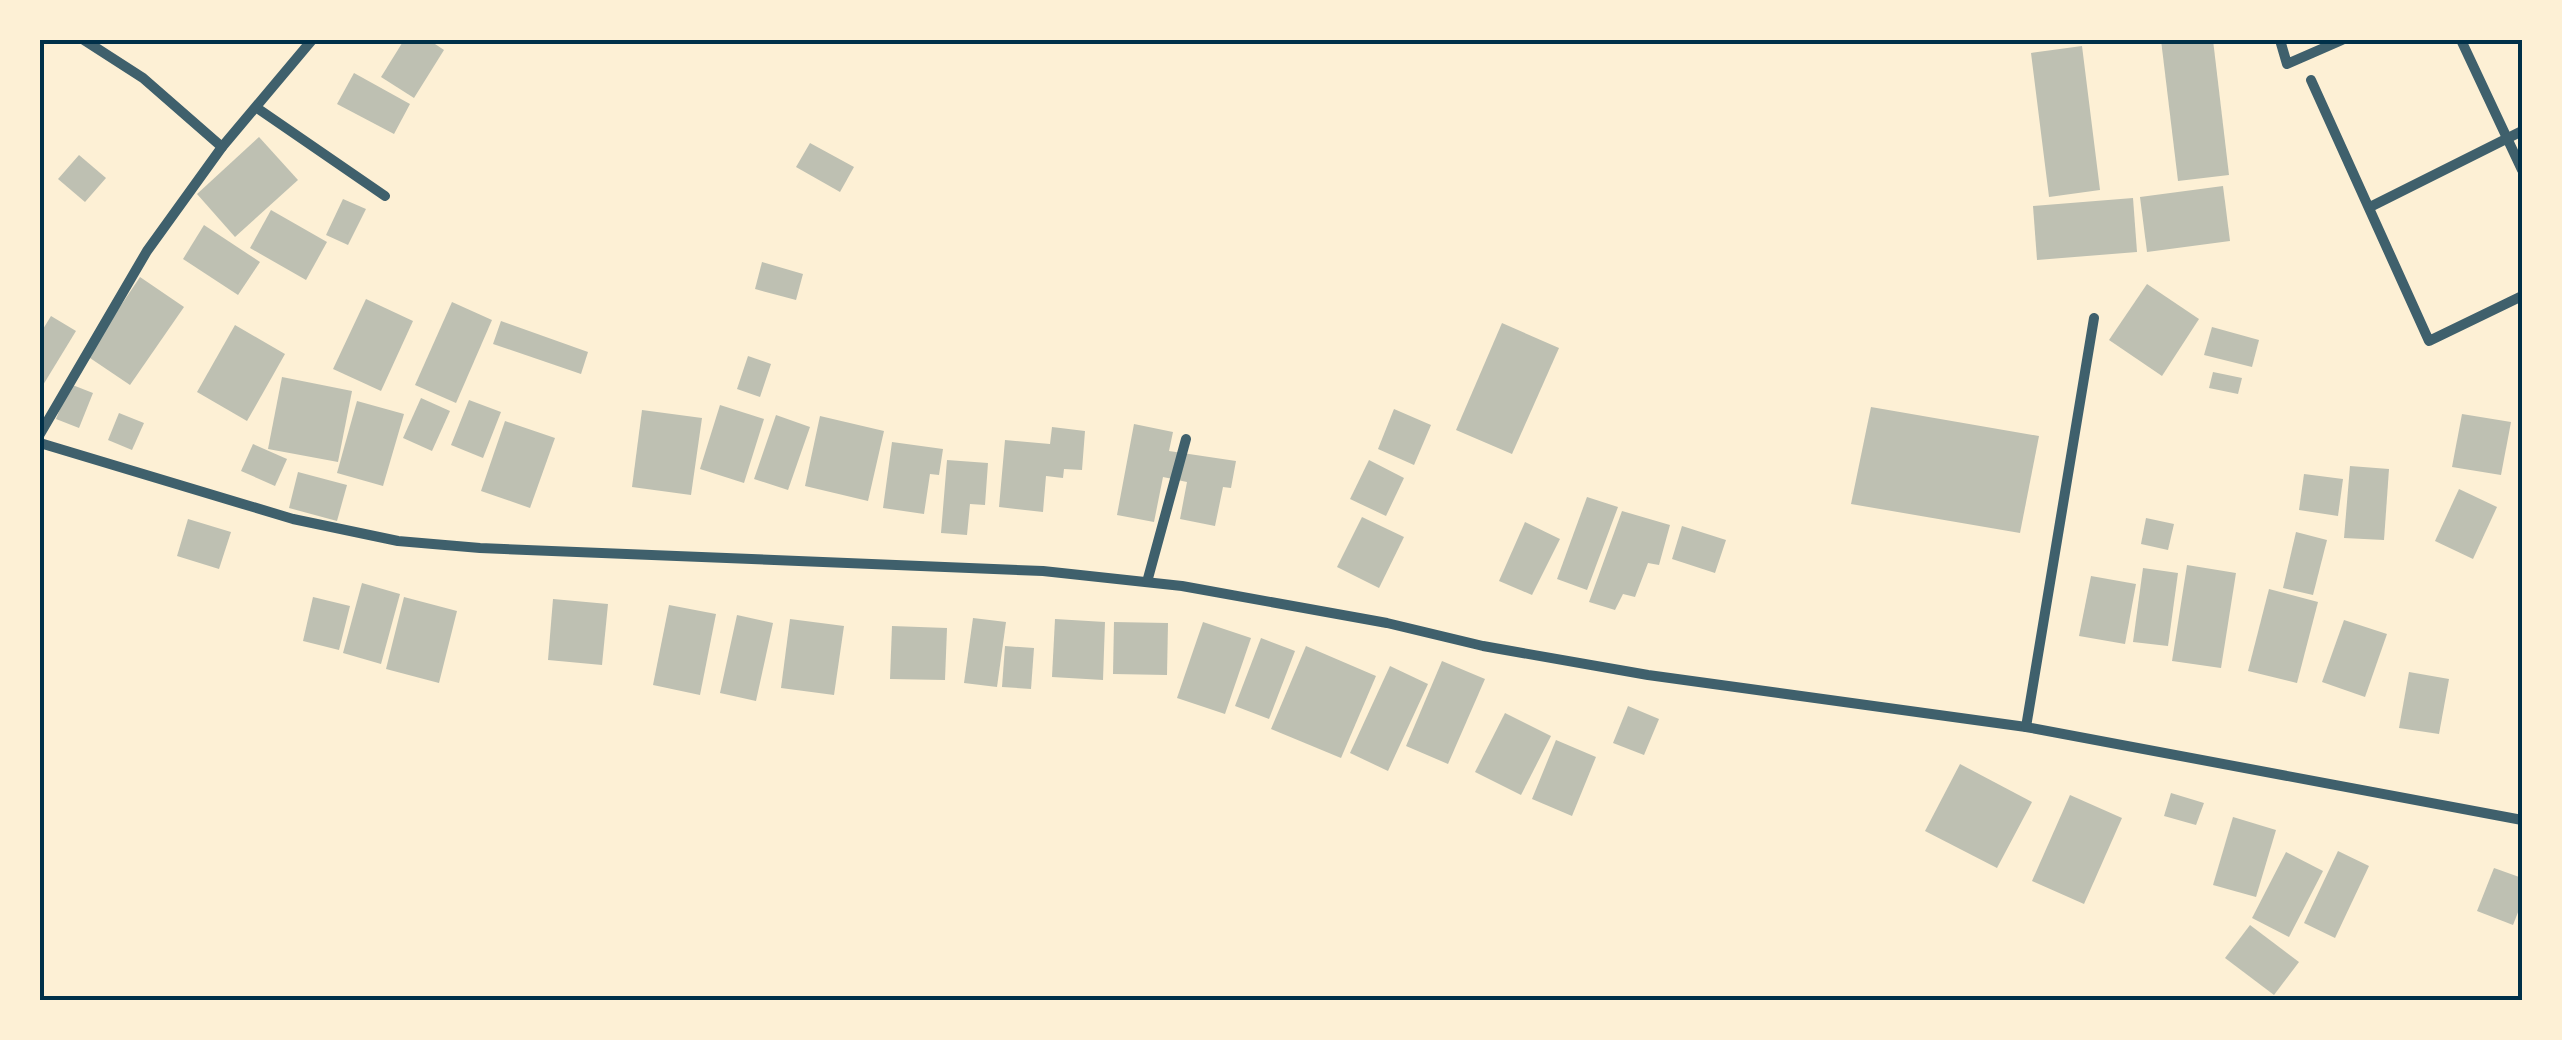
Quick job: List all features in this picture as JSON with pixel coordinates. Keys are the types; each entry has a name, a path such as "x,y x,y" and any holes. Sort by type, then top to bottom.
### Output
{"street":[{"path":"84,40 143,78 222,148"},
{"path":"40,434 147,251 222,148 312,40"},
{"path":"2280,40 2288,64 2342,40"},
{"path":"2462,40 2522,170"},
{"path":"2310,80 2428,342 2522,296"},
{"path":"257,108 384,196"},
{"path":"2370,207 2522,132"},
{"path":"2026,727 2094,318"},
{"path":"1147,582 1186,438"},
{"path":"40,443 293,519 398,541 480,548 1043,571 1147,582 1388,622 1483,646 1648,675 2026,727 2522,820"}],"building":[{"path":"404,40 429,40 444,50 414,98 381,77"},
{"path":"2161,40 2213,40 2229,175 2178,181"},
{"path":"2082,46 2100,190 2049,197 2031,53"},
{"path":"354,73 410,104 394,134 337,104"},
{"path":"259,137 298,180 235,237 197,194"},
{"path":"810,143 854,167 840,192 796,167"},
{"path":"79,155 106,178 85,202 58,179"},
{"path":"2223,186 2230,241 2147,252 2140,197"},
{"path":"2133,198 2137,252 2037,260 2033,206"},
{"path":"343,199 366,209 348,245 326,235"},
{"path":"271,210 327,242 306,280 250,248"},
{"path":"204,225 260,262 238,295 183,259"},
{"path":"762,262 803,274 796,300 755,289"},
{"path":"140,277 184,307 130,385 87,356"},
{"path":"2147,284 2199,319 2162,376 2109,340"},
{"path":"366,299 413,321 381,391 333,369"},
{"path":"452,302 492,320 456,403 415,385"},
{"path":"51,316 76,331 40,390 40,334"},
{"path":"501,321 588,352 581,374 493,344"},
{"path":"1502,323 1559,348 1512,454 1456,430"},
{"path":"235,325 285,354 247,421 197,392"},
{"path":"2212,327 2259,340 2252,367 2204,355"},
{"path":"748,356 771,364 760,397 737,389"},
{"path":"2213,372 2242,378 2238,394 2209,388"},
{"path":"282,377 352,391 338,462 268,449"},
{"path":"70,384 93,393 79,428 56,419"},
{"path":"421,398 450,411 432,451 403,438"},
{"path":"469,400 501,412 483,458 451,445"},
{"path":"357,401 404,414 383,486 337,473"},
{"path":"720,405 764,419 744,483 700,469"},
{"path":"1871,407 2039,436 2020,533 1851,504"},
{"path":"1394,409 1431,425 1414,465 1378,449"},
{"path":"642,410 702,418 691,495 632,487"},
{"path":"119,413 144,423 132,450 108,440"},
{"path":"2462,414 2511,422 2501,475 2452,467"},
{"path":"776,415 810,427 788,490 754,479"},
{"path":"820,416 884,431 868,501 805,486"},
{"path":"505,421 555,438 530,508 481,491"},
{"path":"1134,424 1173,432 1169,451 1236,461 1231,488 1223,487 1215,526 1180,519 1187,482 1163,477 1154,522 1117,515"},
{"path":"1052,427 1085,431 1082,470 1064,469 1063,478 1046,476 1043,512 999,507 1005,440 1050,444"},
{"path":"892,442 943,449 939,475 930,474 924,514 883,508"},
{"path":"253,444 287,459 275,486 241,471"},
{"path":"947,460 988,463 985,505 970,504 967,535 941,533"},
{"path":"1369,460 1404,478 1386,516 1350,499"},
{"path":"2350,466 2389,469 2384,540 2344,538"},
{"path":"298,472 347,485 337,521 289,508"},
{"path":"2304,474 2343,479 2338,516 2299,510"},
{"path":"2459,489 2497,507 2473,559 2435,541"},
{"path":"1587,497 1618,507 1587,590 1557,579"},
{"path":"1622,511 1670,525 1659,565 1648,563 1635,597 1623,594 1615,610 1589,602"},
{"path":"1362,517 1404,537 1379,588 1337,567"},
{"path":"2146,518 2174,524 2168,550 2141,544"},
{"path":"188,519 231,532 219,569 177,556"},
{"path":"1525,522 1560,539 1532,595 1499,581"},
{"path":"1682,526 1726,540 1715,573 1672,559"},
{"path":"2296,532 2327,540 2313,595 2283,588"},
{"path":"2187,565 2236,573 2221,668 2172,661"},
{"path":"2143,568 2178,573 2168,646 2133,642"},
{"path":"2091,576 2136,584 2125,644 2079,636"},
{"path":"362,583 400,594 381,664 343,653"},
{"path":"2269,589 2318,602 2297,683 2248,671"},
{"path":"313,597 350,606 339,650 303,641"},
{"path":"404,597 457,611 439,683 386,669"},
{"path":"553,599 608,604 602,665 548,660"},
{"path":"669,605 716,614 700,695 653,685"},
{"path":"737,615 773,623 756,701 720,693"},
{"path":"973,618 1006,622 997,687 964,683"},
{"path":"790,619 844,626 834,695 781,688"},
{"path":"1055,619 1105,622 1103,680 1052,677"},
{"path":"2344,620 2387,634 2365,697 2322,682"},
{"path":"1114,622 1168,623 1167,675 1113,674"},
{"path":"1203,622 1251,638 1225,714 1177,698"},
{"path":"892,626 947,628 945,680 890,679"},
{"path":"1261,638 1295,651 1269,719 1235,706"},
{"path":"1005,646 1034,648 1031,689 1002,687"},
{"path":"1306,646 1376,676 1341,758 1271,729"},
{"path":"1442,661 1485,679 1448,764 1406,746"},
{"path":"1390,666 1428,684 1388,771 1350,753"},
{"path":"2409,672 2449,679 2439,734 2399,728"},
{"path":"1628,706 1659,719 1644,755 1613,743"},
{"path":"1505,713 1551,736 1521,795 1475,772"},
{"path":"1556,740 1596,757 1572,816 1532,799"},
{"path":"1960,764 2032,802 1997,868 1925,831"},
{"path":"2171,793 2204,803 2196,825 2164,816"},
{"path":"2070,795 2122,818 2084,904 2032,881"},
{"path":"2233,817 2276,830 2256,897 2213,885"},
{"path":"2338,851 2369,866 2335,938 2304,923"},
{"path":"2286,852 2323,871 2289,937 2252,918"},
{"path":"2494,868 2522,878 2522,902 2513,925 2477,911"},
{"path":"2250,925 2299,962 2274,995 2225,958"}]}
